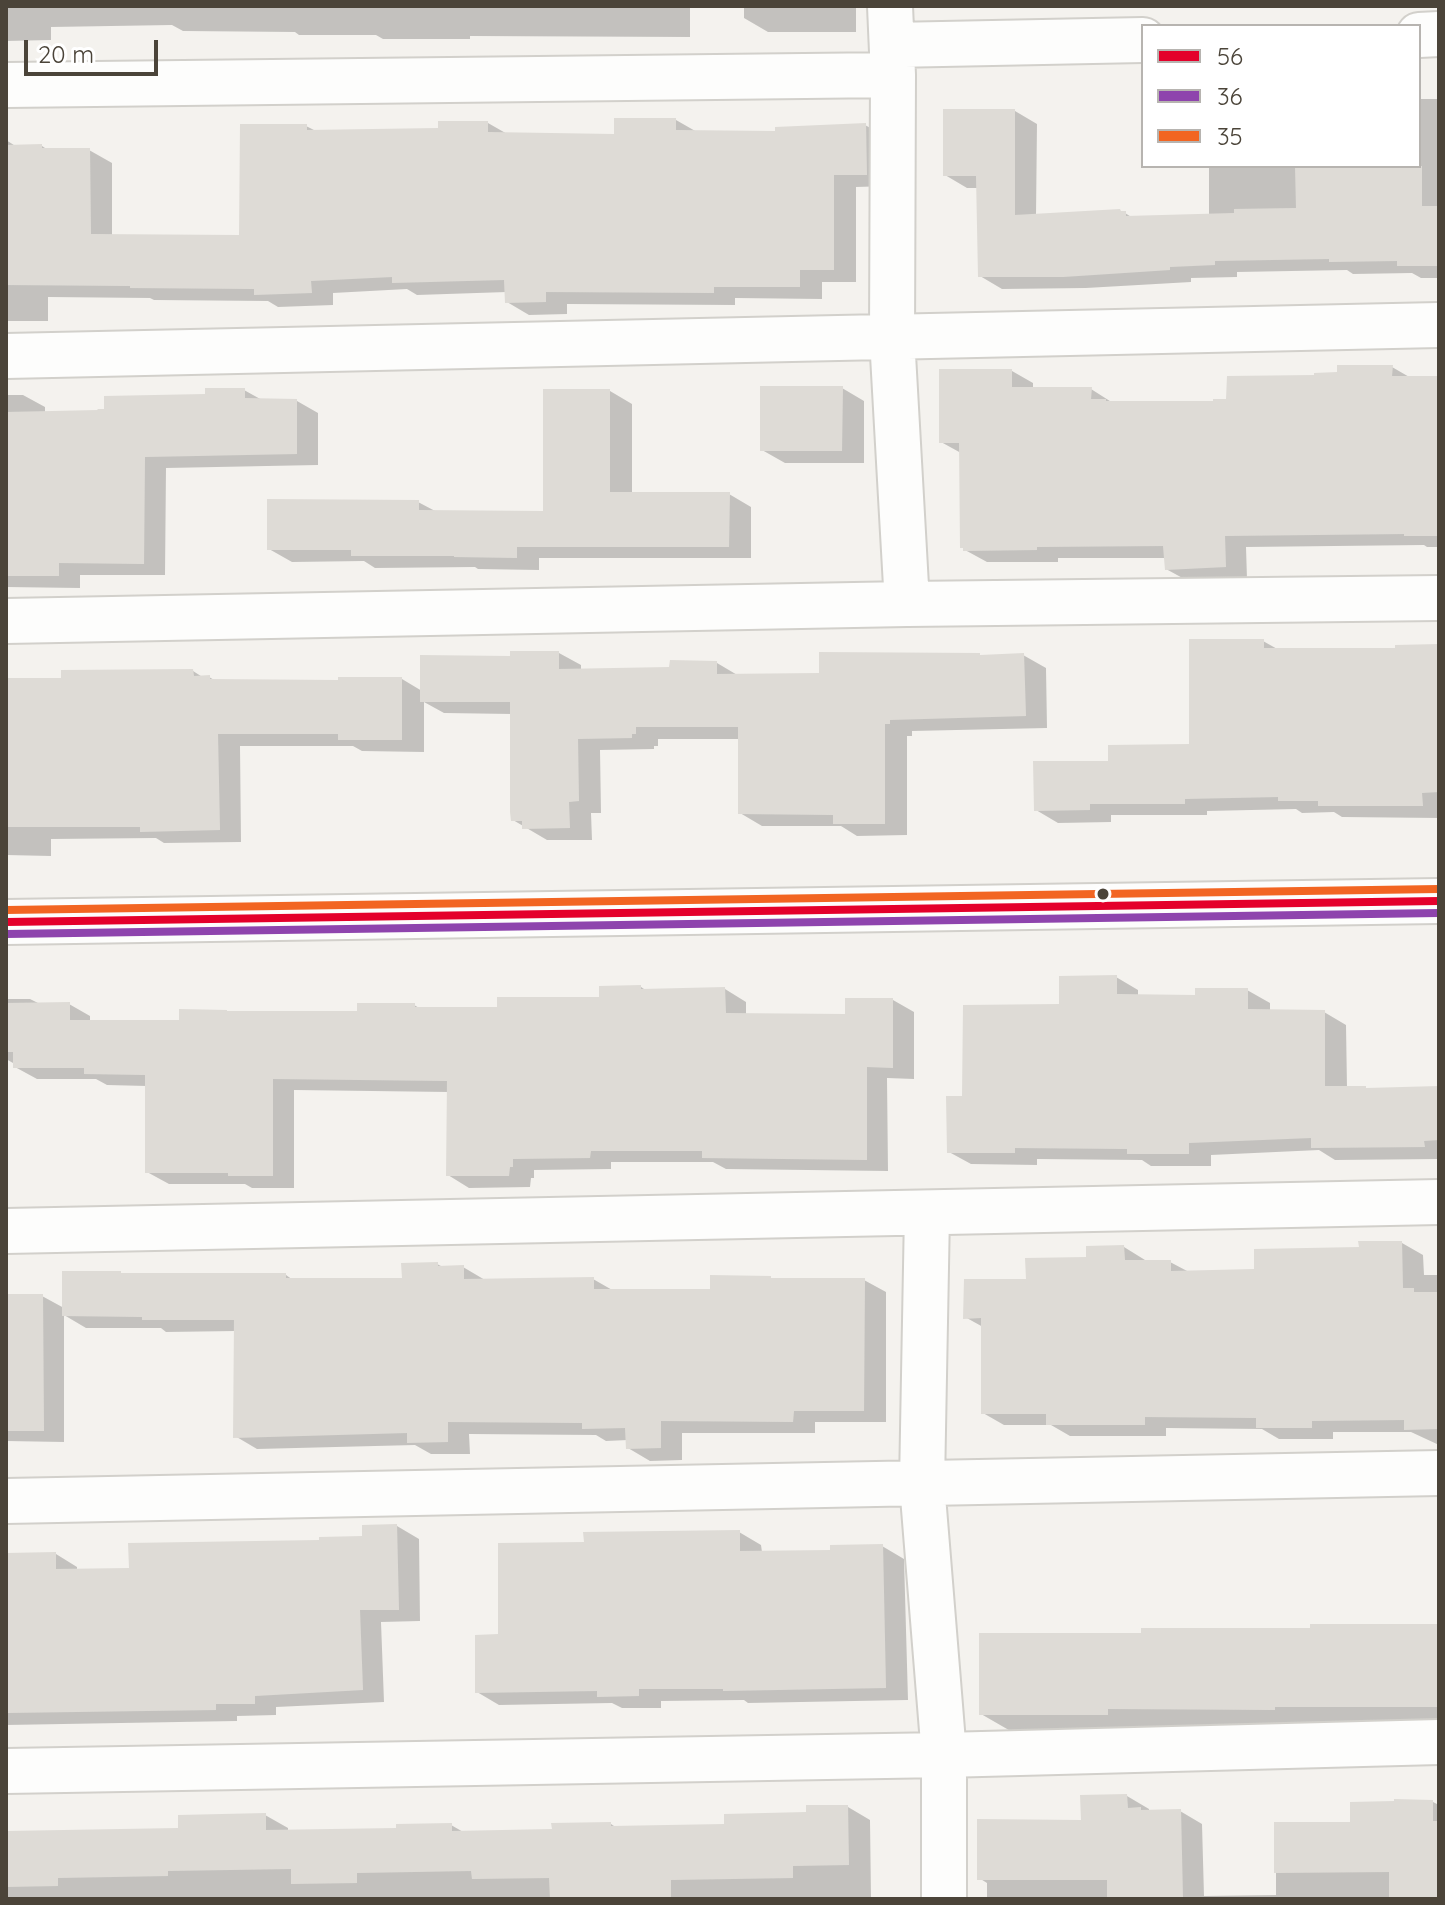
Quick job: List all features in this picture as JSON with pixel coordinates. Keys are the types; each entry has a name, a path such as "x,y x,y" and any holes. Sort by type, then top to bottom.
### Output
{"street":[{"path":"6,85 892,42 1141,40"},
{"path":"892,42 892,337 907,604"},
{"path":"6,356 1439,325"},
{"path":"6,621 907,604 1439,598"},
{"path":"6,922 1439,901"},
{"path":"6,1231 1439,1202"},
{"path":"927,1213 922,1484 944,1755 944,1899"},
{"path":"6,1501 1439,1473"},
{"path":"6,1771 944,1755 1439,1742"}],"building":[{"path":"943,109 1015,109 1015,215 1120,209 1126,211 1126,216 1296,208 1295,168 1422,166 1422,206 1439,206 1439,266 1397,266 1397,261 1329,262 1329,259 1215,261 1215,265 1170,267 1170,270 1063,277 978,277 976,176 943,176"},
{"path":"614,118 676,118 676,130 775,131 775,127 866,123 867,175 834,175 834,270 800,270 800,287 714,287 714,293 546,292 546,302 505,303 504,280 392,283 392,277 311,281 312,293 254,295 254,289 6,285 6,145 90,148 91,234 239,235 240,124 307,124 307,130 438,128 438,121 488,121 488,132 614,134"},
{"path":"1337,365 1393,365 1392,376 1439,376 1439,536 1225,536 1226,567 1165,570 1163,546 963,551 960,548 959,443 939,443 939,369 1012,369 1012,387 1092,387 1091,399 1106,401 1213,401 1226,399 1227,376 1314,375 1337,372"},
{"path":"760,386 843,386 842,451 760,451"},
{"path":"205,388 245,388 245,398 297,399 297,454 145,457 144,564 59,563 59,576 6,576 6,412 98,410 104,409 104,396 205,394"},
{"path":"543,389 610,389 610,492 730,492 729,547 517,547 517,558 351,556 351,550 267,550 267,499 419,500 419,510 543,511"},
{"path":"1189,639 1264,639 1264,648 1395,648 1395,645 1439,644 1439,792 1422,793 1423,806 1318,806 1318,801 1278,801 1278,797 1185,799 1185,804 1090,804 1090,810 1034,811 1033,761 1108,761 1108,745 1189,744"},
{"path":"510,651 559,651 559,669 669,667 670,660 717,661 717,674 819,673 819,652 1024,653 1026,716 890,720 890,724 885,724 885,824 833,824 833,815 738,814 738,727 636,727 632,738 578,739 579,801 569,802 570,828 522,829 522,821 511,821 510,812 510,702 420,702 420,655 510,656"},
{"path":"193,669 194,676 210,675 210,679 402,677 402,740 338,740 338,734 218,734 220,830 140,832 140,827 6,827 6,678 61,678 61,670"},
{"path":"1117,975 1117,994 1195,995 1195,988 1248,988 1248,1009 1325,1010 1325,1086 1439,1086 1439,1140 1424,1141 1425,1147 1311,1148 1311,1138 1189,1143 1189,1154 1127,1154 1127,1149 1015,1148 1015,1153 947,1153 946,1096 962,1096 963,1005 1059,1004 1059,976"},
{"path":"641,985 641,989 725,987 726,1013 845,1014 845,998 893,998 893,1068 867,1067 867,1160 702,1158 702,1151 591,1151 590,1158 513,1159 509,1176 446,1176 447,1081 273,1079 273,1176 145,1173 145,1075 84,1074 84,1068 13,1068 13,1052 6,1052 6,1003 70,1002 70,1020 179,1020 179,1009 357,1011 357,1003 497,1007 497,997 599,997 599,986"},
{"path":"1358,1241 1402,1241 1403,1288 1414,1288 1414,1292 1439,1292 1439,1429 1404,1430 1404,1420 1312,1421 1312,1428 1256,1428 1256,1418 1145,1417 1145,1425 1046,1425 1046,1414 981,1414 981,1318 963,1319 964,1279 1026,1279 1025,1258 1086,1257 1086,1246 1124,1245 1125,1260 1171,1260 1171,1271 1254,1269 1254,1249 1359,1247"},
{"path":"438,1262 438,1266 464,1265 464,1279 594,1277 594,1289 710,1289 710,1275 865,1278 864,1411 794,1411 793,1422 661,1421 661,1448 626,1449 625,1428 582,1429 582,1423 448,1422 448,1442 407,1443 407,1433 233,1438 234,1320 62,1316 62,1271 286,1273 286,1278 402,1278 401,1263"},
{"path":"6,1294 43,1294 44,1431 6,1431"},
{"path":"397,1524 399,1610 360,1610 363,1690 255,1696 255,1704 216,1704 216,1710 6,1713 6,1553 56,1552 56,1569 129,1568 128,1543 319,1540 319,1537 362,1536 362,1525"},
{"path":"740,1530 740,1551 830,1550 830,1545 883,1544 886,1688 639,1689 639,1696 597,1697 597,1691 475,1693 475,1635 498,1634 498,1543 584,1542 583,1532"},
{"path":"1310,1624 1439,1624 1439,1707 1108,1709 1108,1715 979,1715 979,1633 1141,1633 1141,1628 1310,1628"},
{"path":"1127,1794 1128,1808 1181,1809 1183,1899 1107,1899 1107,1880 977,1880 977,1819 1081,1820 1080,1795"},
{"path":"1433,1800 1433,1821 1439,1821 1439,1899 1389,1899 1389,1872 1274,1873 1274,1822 1350,1822 1350,1802"},
{"path":"806,1805 848,1805 849,1865 793,1866 793,1878 671,1880 671,1899 550,1899 549,1878 472,1879 471,1871 357,1873 357,1883 291,1884 291,1869 168,1871 168,1876 58,1878 58,1886 6,1887 6,1831 178,1828 178,1815 266,1813 266,1830 396,1828 396,1824 452,1823 452,1831 552,1829 551,1823 611,1822 611,1826 724,1824 724,1814 806,1812"}],"transit line":[{"name":"35","path":"6,910 1439,889"},
{"name":"56","path":"6,922 1439,901"},
{"name":"36","path":"6,934 1439,913"}]}
